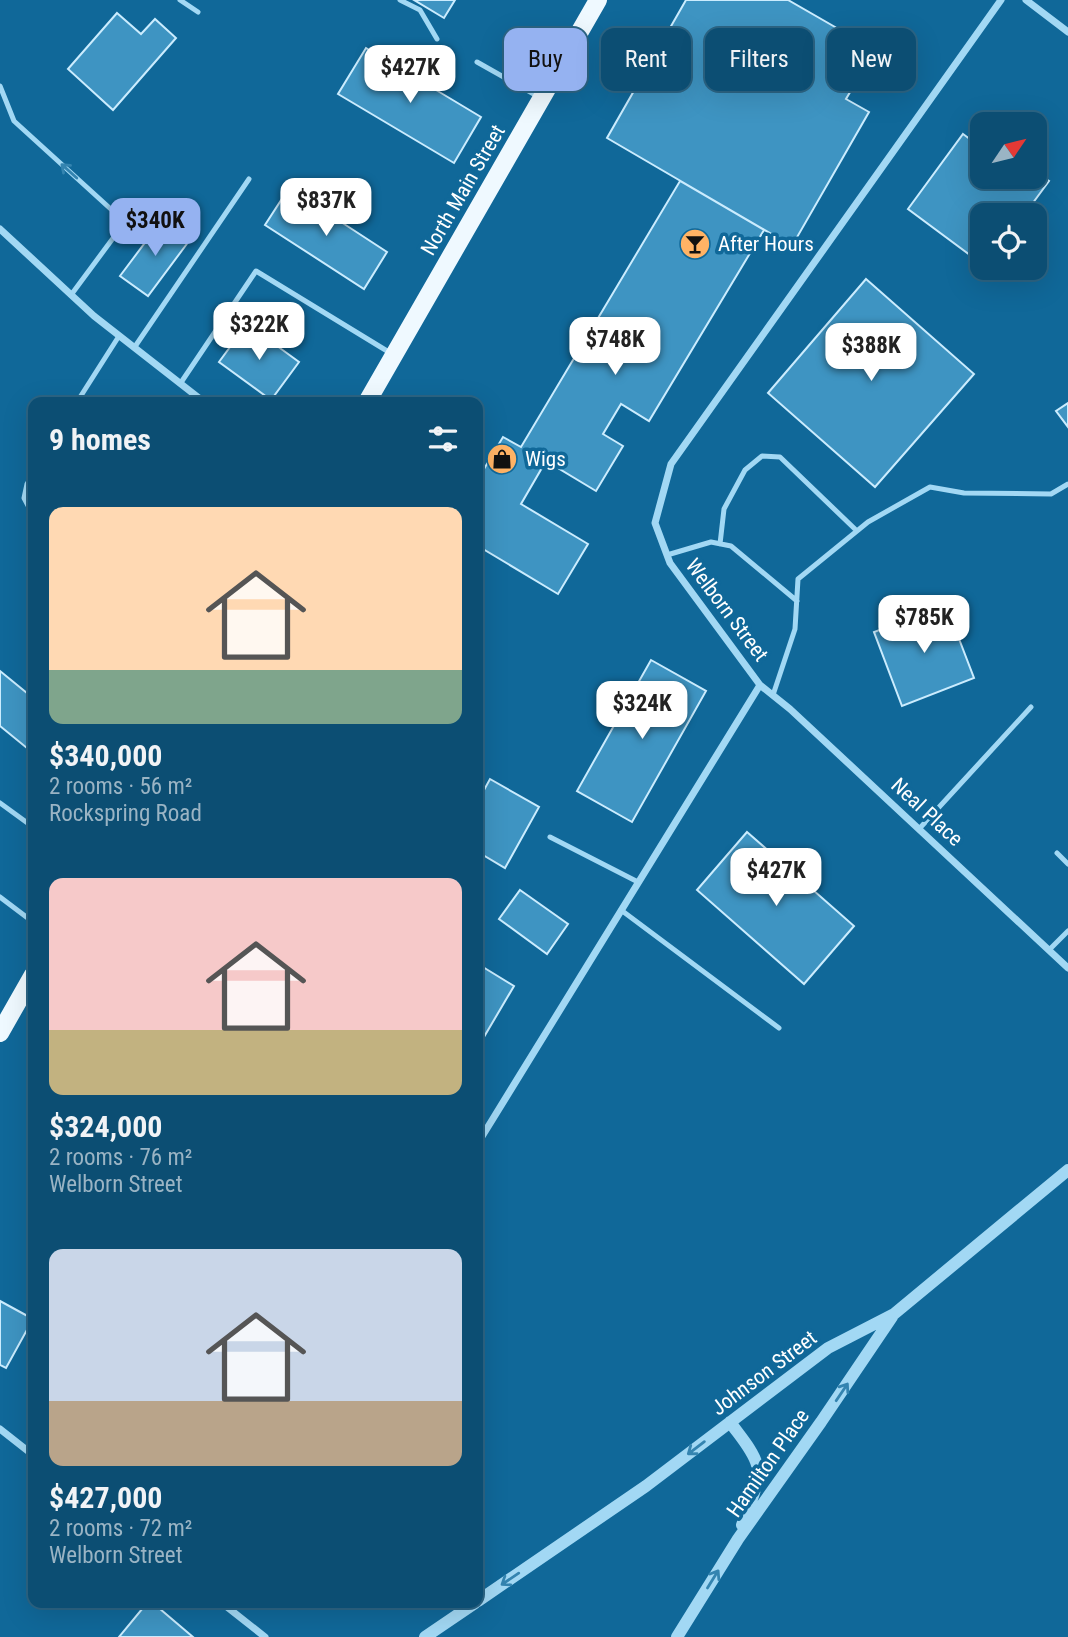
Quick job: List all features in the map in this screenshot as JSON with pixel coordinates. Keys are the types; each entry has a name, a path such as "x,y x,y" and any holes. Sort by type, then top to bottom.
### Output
{"main road":[{"name":"North Main Street","path":"370,397 598,0"},
{"path":"1,1030 28,984"}],"street":[{"name":"Welborn Street","path":"483,1135 760,685 673,568 667,555 655,523 671,464 1001,0"},
{"path":"1026,0 1068,32"},
{"path":"0,229 119,336 197,397"},
{"name":"Neal Place","path":"760,685 790,709 1068,968"},
{"name":"Johnson Street","path":"483,1597 646,1486 828,1348 894,1314 1068,1170"},
{"name":"Hamilton Place","path":"677,1637 738,1539 894,1314"},
{"path":"730,1422 749,1448 757,1466 757,1482 738,1539"},
{"path":"0,1429 26,1449"},
{"path":"228,1608 265,1637"},
{"name":"Johnson Street","path":"425,1637 467,1608"}],"lane":[{"path":"180,0 198,12"},
{"path":"400,0 420,10 437,39"},
{"path":"477,62 541,98"},
{"path":"0,86 14,121 125,222 71,295"},
{"path":"134,348 249,179"},
{"path":"180,384 256,271 394,356"},
{"path":"80,397 119,336"},
{"path":"720,544 724,509 745,470 762,456 780,457 857,531"},
{"path":"28,482 24,498 28,506"},
{"path":"773,695 796,629 798,579 868,522 930,487 964,493 1051,494 1068,484"},
{"path":"667,555 711,542 731,546 797,601"},
{"path":"919,829 1031,707"},
{"path":"0,803 28,823"},
{"path":"550,837 638,882"},
{"path":"1057,853 1068,864"},
{"path":"0,897 28,918"},
{"path":"621,910 779,1028"},
{"path":"1049,950 1068,931"}],"building":[{"path":"414,0 455,0 444,18"},
{"path":"686,0 788,0 837,28 827,28 827,91 851,91 846,99 869,112 792,246 607,138 634,91 691,91 691,28 670,28"},
{"path":"117,13 141,34 155,19 176,38 113,110 68,69"},
{"path":"366,48 481,117 454,163 338,94"},
{"path":"963,134 970,139 970,189 1043,189 1033,203 970,203 970,255 908,209"},
{"path":"680,181 764,230 649,421 621,404 603,434 623,446 596,491 546,461 521,504 588,544 558,594 483,549 483,471 503,437 521,447"},
{"path":"289,188 387,252 364,289 265,225"},
{"path":"162,220 189,241 148,296 120,276"},
{"path":"866,279 974,374 875,487 768,393"},
{"path":"247,324 299,362 273,397 267,397 219,362"},
{"path":"1068,403 1068,427 1056,411"},
{"path":"946,605 974,678 902,706 874,632"},
{"path":"651,660 706,691 632,822 577,791"},
{"path":"0,671 28,694 28,749 0,726"},
{"path":"490,779 539,807 505,868 483,855 483,792"},
{"path":"747,832 854,926 804,984 697,890"},
{"path":"520,890 568,924 547,954 499,919"},
{"path":"483,967 514,986 483,1039"},
{"path":"0,1301 28,1316 28,1328 6,1368 0,1365"},
{"path":"143,1608 159,1608 193,1637 119,1637"}],"place":[{"name":"After Hours","path":"695,244"},
{"name":"Wigs","path":"502,459"}]}
